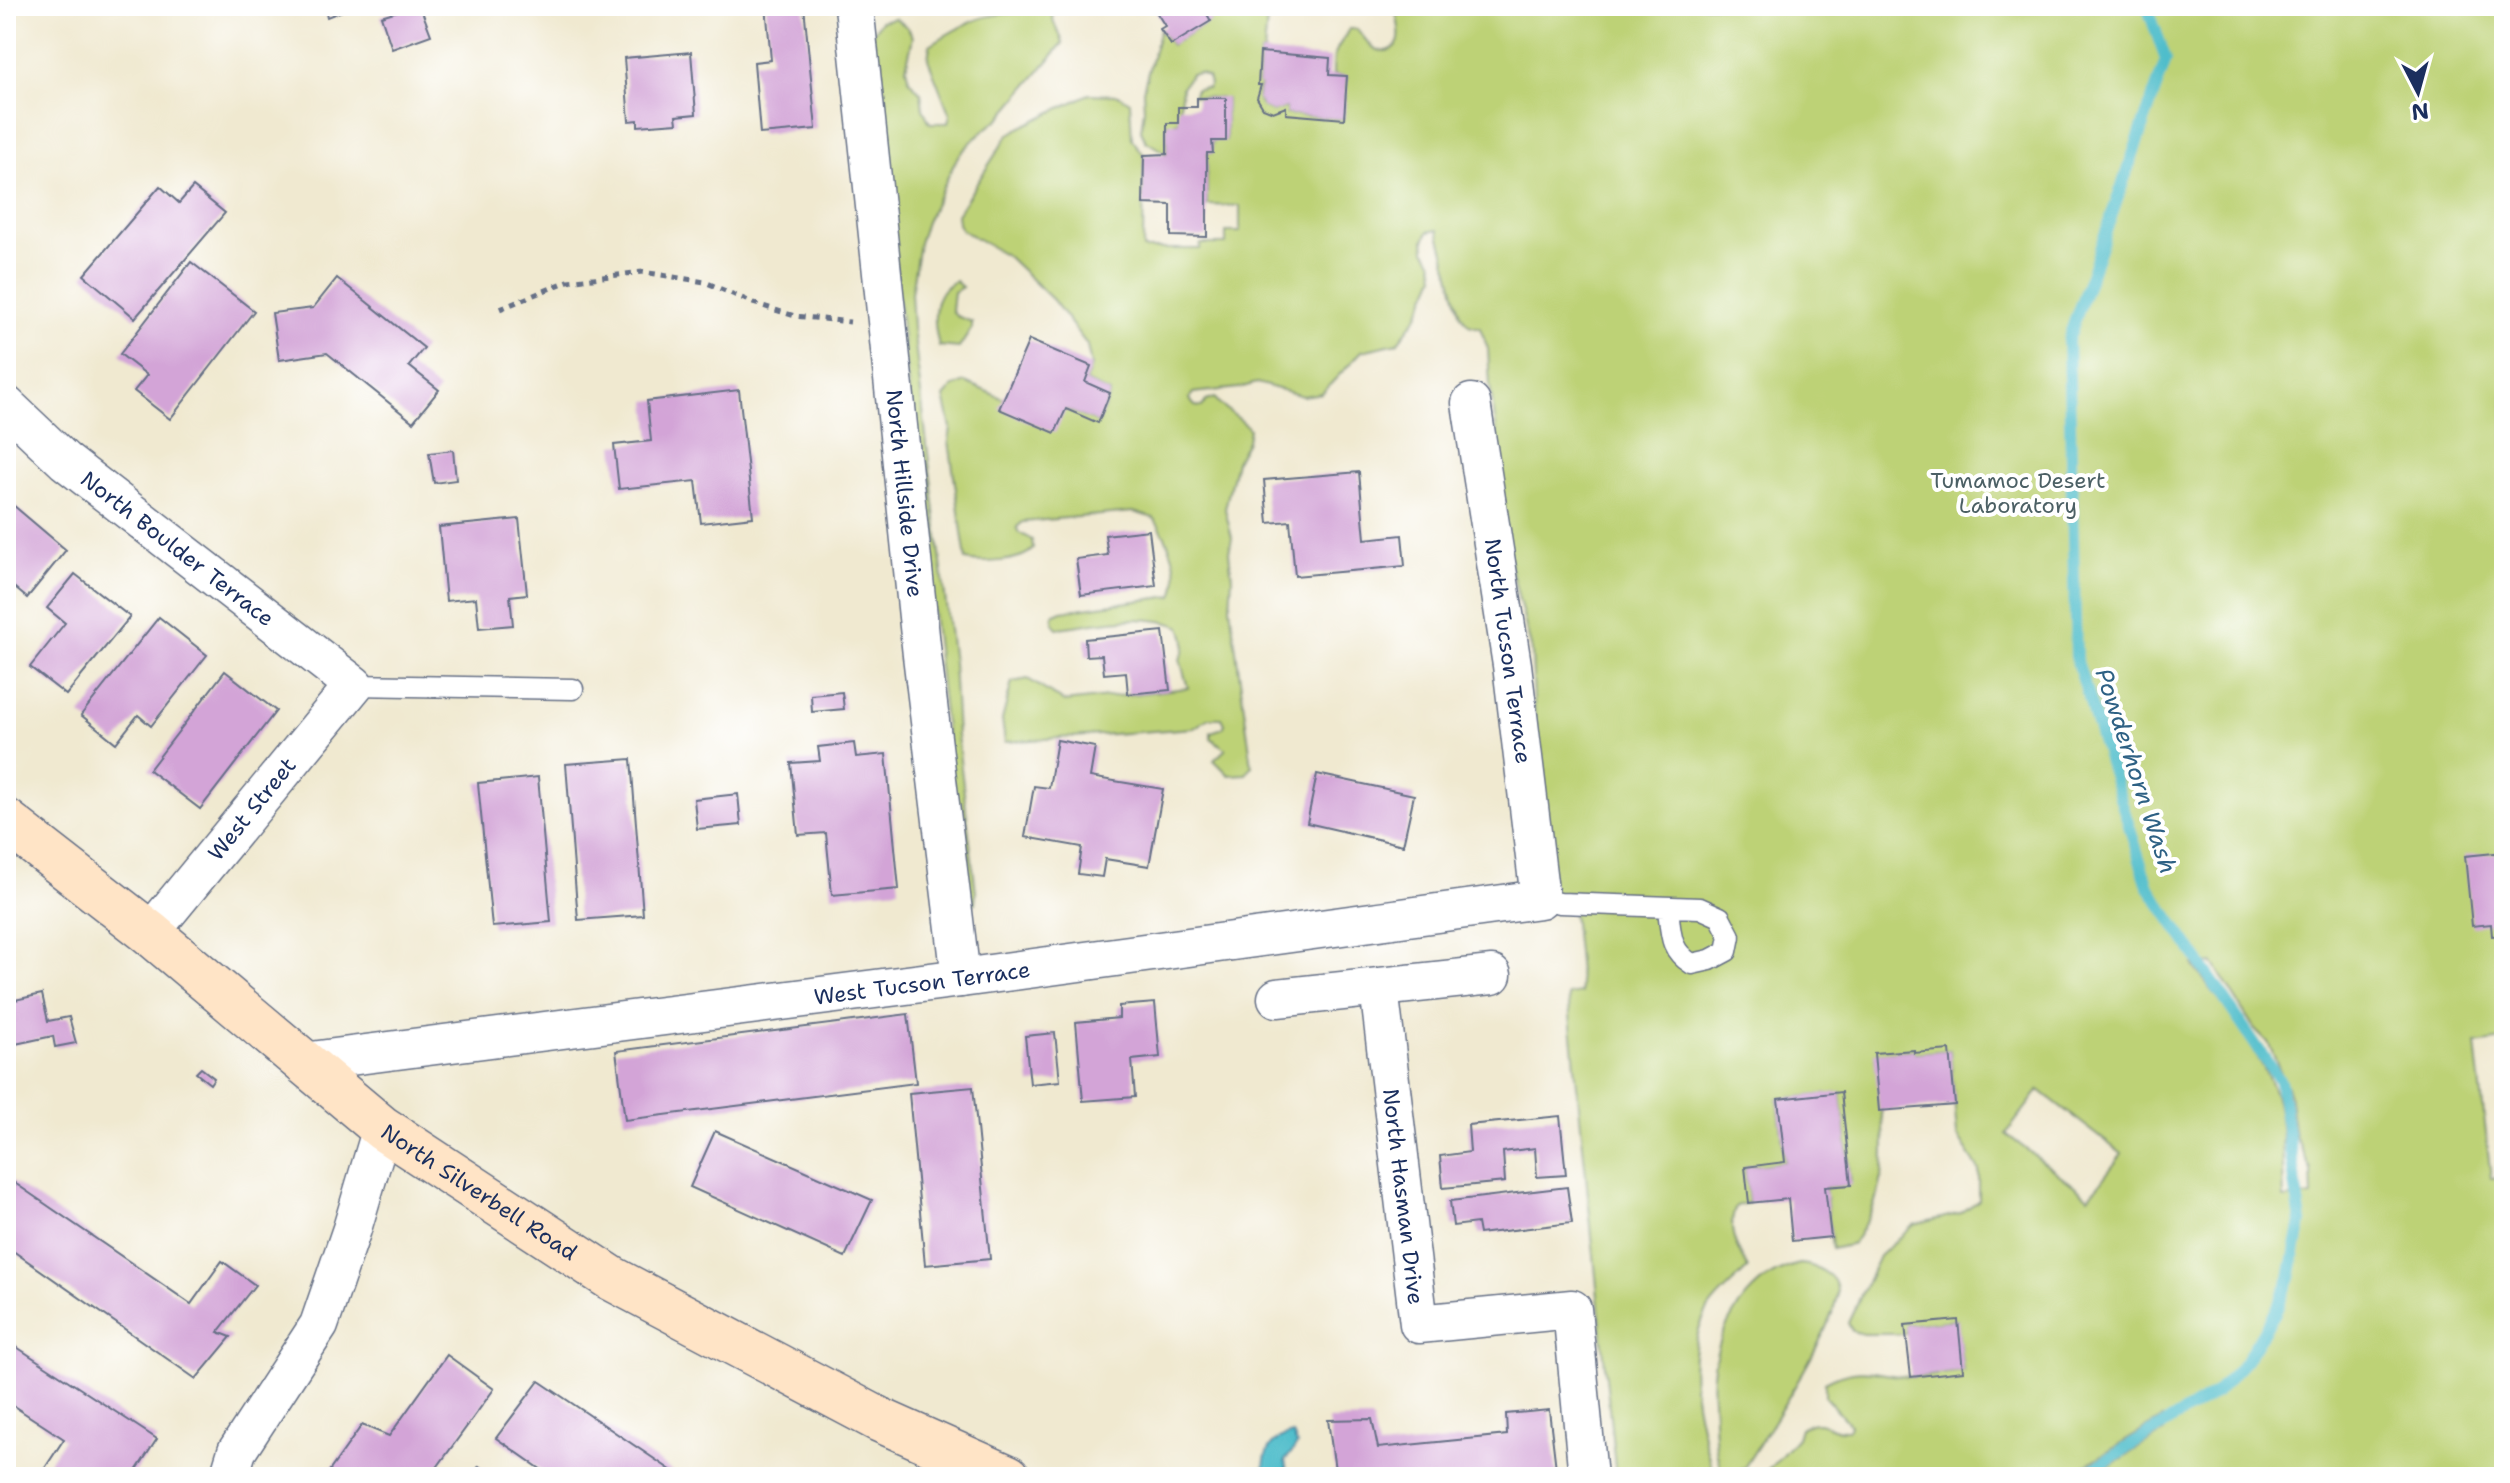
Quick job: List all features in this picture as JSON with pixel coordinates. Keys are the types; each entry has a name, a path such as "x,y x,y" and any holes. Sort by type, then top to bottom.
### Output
{"main road":[{"name":"North Silverbell Road","path":"6,821 150,933 382,1128 611,1278 862,1411 1008,1477"}],"street":[{"name":"North Hillside Drive","path":"854,6 922,655 961,978"},
{"name":"North Tucson Terrace","path":"1471,403 1512,665 1540,899"},
{"name":"North Boulder Terrace","path":"6,405 65,461 354,685"},
{"name":"West Street","path":"150,933 354,685"},
{"name":"West Tucson Terrace","path":"303,1062 961,978 1540,899"},
{"path":"1277,998 1492,975"},
{"name":"North Hasman Drive","path":"1379,988 1419,1324 1572,1309 1588,1477"},
{"path":"229,1477 237,1451 319,1325 382,1128"},
{"path":"243,1477 282,1432 321,1360 319,1325"}],"lane":[{"path":"354,685 573,689"},
{"path":"1540,899 1560,903 1668,908"}],"path":[{"path":"500,309 568,281 643,272 705,282 753,303 795,316 887,326"}],"green space":[{"name":"Tumamoc Desert Laboratory","path":"1202,6 1271,6 1268,8 1264,52 1260,53 1259,102 1273,112 1286,107 1286,114 1343,119 1347,77 1333,75 1336,50 1349,29 1357,29 1367,42 1380,51 1393,48 1399,35 1395,6 2504,6 2504,1040 2476,1044 2491,1178 2504,1178 2504,1477 2092,1477 2164,1432 2162,1419 2066,1477 1762,1477 1797,1438 1800,1428 1820,1423 1848,1430 1850,1425 1825,1397 1825,1382 1859,1371 1912,1377 1963,1371 1957,1320 1906,1325 1906,1334 1863,1334 1852,1331 1848,1323 1879,1256 1914,1225 1961,1213 1979,1200 1979,1170 1957,1135 1950,1050 1914,1053 1913,1050 1875,1054 1884,1138 1883,1171 1875,1201 1853,1244 1832,1249 1825,1187 1851,1184 1841,1093 1778,1099 1785,1162 1745,1167 1749,1203 1736,1206 1732,1230 1748,1268 1711,1305 1697,1338 1693,1378 1695,1398 1714,1477 1616,1477 1568,995 1581,993 1571,893 1550,896 1536,754 1532,651 1511,568 1491,450 1497,434 1488,349 1480,328 1469,325 1461,315 1438,230 1428,232 1424,240 1435,276 1417,317 1397,343 1362,351 1322,393 1303,396 1257,383 1193,393 1189,399 1195,406 1202,407 1206,401 1215,398 1249,429 1247,441 1236,461 1225,509 1232,538 1229,552 1232,578 1230,607 1252,766 1246,774 1229,775 1214,760 1226,749 1211,738 1211,732 1223,728 1222,718 1209,718 1194,728 1005,742 1002,720 1012,682 1028,679 1064,702 1188,688 1180,659 1185,639 1181,627 1152,620 1120,620 1057,628 1053,623 1053,615 1062,611 1173,596 1175,566 1169,545 1154,518 1133,512 1023,522 1017,527 1018,532 1032,540 1033,549 1027,553 1001,561 966,560 949,441 951,428 944,397 953,387 965,382 1004,399 1066,409 1098,423 1110,393 1085,382 1091,366 1087,345 1053,300 1007,256 962,230 957,214 1008,135 1089,94 1118,95 1130,102 1132,139 1144,155 1143,249 1200,249 1201,244 1226,244 1226,232 1240,232 1240,206 1207,205 1207,153 1212,153 1212,141 1226,140 1226,99 1193,96 1196,89 1208,88 1210,84 1208,77 1200,73 1191,74 1182,87 1178,123 1167,123 1167,154 1146,141 1141,130 1143,90 1160,29 1171,45 1210,21","holes":["2213,963 2254,1028 2268,1042 2289,1092 2295,1137 2311,1169 2312,1196 2284,1199 2281,1126 2276,1098 2247,1040 2193,965","2039,1090 2122,1154 2089,1197 2006,1134"]},
{"path":"1040,11 1052,13 1063,43 1001,117 958,156 926,222 919,243 911,293 976,892 975,903 965,906 870,37 881,21 895,18 908,28 913,37 906,68 909,80 921,93 923,109 930,123 948,123 950,115 928,59 930,45 982,18"},
{"path":"955,281 962,287 954,292 952,311 956,316 972,322 972,328 959,348 939,346 935,328 937,301 947,286"},
{"path":"1800,1264 1818,1268 1833,1280 1837,1291 1834,1307 1799,1380 1744,1468 1733,1474 1723,1473 1716,1447 1712,1386 1721,1339 1729,1321 1752,1291 1782,1270"}],"water":[{"path":"1293,1434 1297,1445 1285,1461 1288,1477 1265,1477 1269,1449 1278,1440"}],"building":[{"path":"324,6 355,6 327,17"},
{"path":"420,6 431,35 392,49 381,16"},
{"path":"766,6 804,6 816,129 760,134 754,62 771,60"},
{"path":"1155,6 1202,6 1211,21 1171,45 1160,29 1165,26"},
{"path":"691,52 696,114 676,116 677,123 638,126 638,120 629,121 624,58"},
{"path":"1260,52 1330,58 1329,75 1347,76 1344,119 1286,114 1286,107 1273,112 1263,108 1257,98 1261,85 1258,85"},
{"path":"1197,98 1226,98 1226,141 1212,141 1213,153 1207,153 1207,237 1171,236 1171,205 1143,204 1144,155 1167,154 1167,123 1178,123 1178,107 1197,107"},
{"path":"160,186 179,203 193,187 225,213 135,318 84,275"},
{"path":"191,262 254,311 170,419 134,391 147,375 120,354"},
{"path":"337,278 424,348 409,366 439,390 413,422 327,353 279,360 272,313 313,308"},
{"path":"1029,340 1091,366 1085,382 1110,393 1098,423 1066,409 1055,433 999,409"},
{"path":"739,390 753,517 701,523 696,481 619,489 614,445 651,441 647,401"},
{"path":"453,450 456,480 434,483 429,453"},
{"path":"1359,472 1365,539 1402,535 1405,566 1295,576 1290,521 1268,523 1264,480"},
{"path":"13,505 66,550 27,598 9,583 6,586 6,513"},
{"path":"519,519 527,594 510,596 513,625 479,628 476,598 446,601 439,527"},
{"path":"1149,530 1156,586 1081,595 1076,559 1108,555 1105,535"},
{"path":"75,574 130,617 66,695 30,667 65,623 47,608"},
{"path":"159,617 207,655 151,726 138,715 116,743 81,715"},
{"path":"1163,631 1170,690 1128,694 1126,672 1104,674 1102,655 1086,656 1085,639"},
{"path":"225,671 276,711 200,809 149,770"},
{"path":"842,692 844,709 812,712 811,695"},
{"path":"1057,740 1095,747 1090,777 1163,789 1149,866 1105,859 1102,877 1078,874 1082,847 1025,837 1034,786 1049,788"},
{"path":"854,743 856,757 886,754 899,889 832,895 826,833 798,835 791,763 820,761 818,747"},
{"path":"631,759 643,915 578,920 566,764"},
{"path":"1317,774 1414,795 1403,845 1307,823"},
{"path":"538,777 551,922 492,927 478,783"},
{"path":"738,794 741,825 697,829 694,799"},
{"path":"2504,852 2504,935 2492,936 2491,924 2472,926 2465,856"},
{"path":"42,994 48,1021 69,1017 76,1043 55,1047 53,1036 6,1046 6,1002"},
{"path":"1155,1003 1160,1057 1132,1060 1135,1097 1083,1101 1076,1022 1119,1018 1119,1006"},
{"path":"908,1014 916,1083 625,1120 616,1051"},
{"path":"1055,1033 1060,1081 1030,1084 1025,1036"},
{"path":"1914,1050 1914,1053 1950,1050 1955,1105 1879,1111 1874,1053"},
{"path":"201,1068 214,1078 210,1084 196,1073"},
{"path":"973,1087 990,1259 925,1265 909,1093"},
{"path":"1841,1092 1851,1185 1825,1187 1831,1237 1792,1241 1788,1199 1749,1203 1745,1167 1785,1162 1778,1099"},
{"path":"1560,1116 1566,1175 1537,1177 1535,1148 1503,1152 1505,1182 1443,1188 1440,1156 1470,1152 1468,1125"},
{"path":"715,1131 872,1200 845,1257 690,1187"},
{"path":"6,1177 191,1304 222,1261 255,1285 218,1332 231,1337 196,1379 6,1246"},
{"path":"1567,1187 1572,1223 1479,1234 1477,1223 1453,1226 1450,1201"},
{"path":"1958,1320 1963,1371 1911,1377 1905,1325"},
{"path":"6,1340 157,1439 132,1477 39,1477 64,1439 6,1401"},
{"path":"447,1355 494,1389 430,1477 325,1477 362,1425 389,1436"},
{"path":"539,1381 681,1477 552,1477 496,1438"},
{"path":"1549,1410 1557,1477 1336,1477 1328,1420 1372,1419 1378,1448 1507,1435 1506,1414"},
{"path":"479,1466 493,1477 472,1477"}],"waterway":[{"name":"Powderhorn Wash","path":"2080,1477 2217,1392 2246,1360 2276,1311 2290,1278 2301,1222 2280,1081 2148,886 2076,658 2068,340 2166,60 2147,6"}]}
